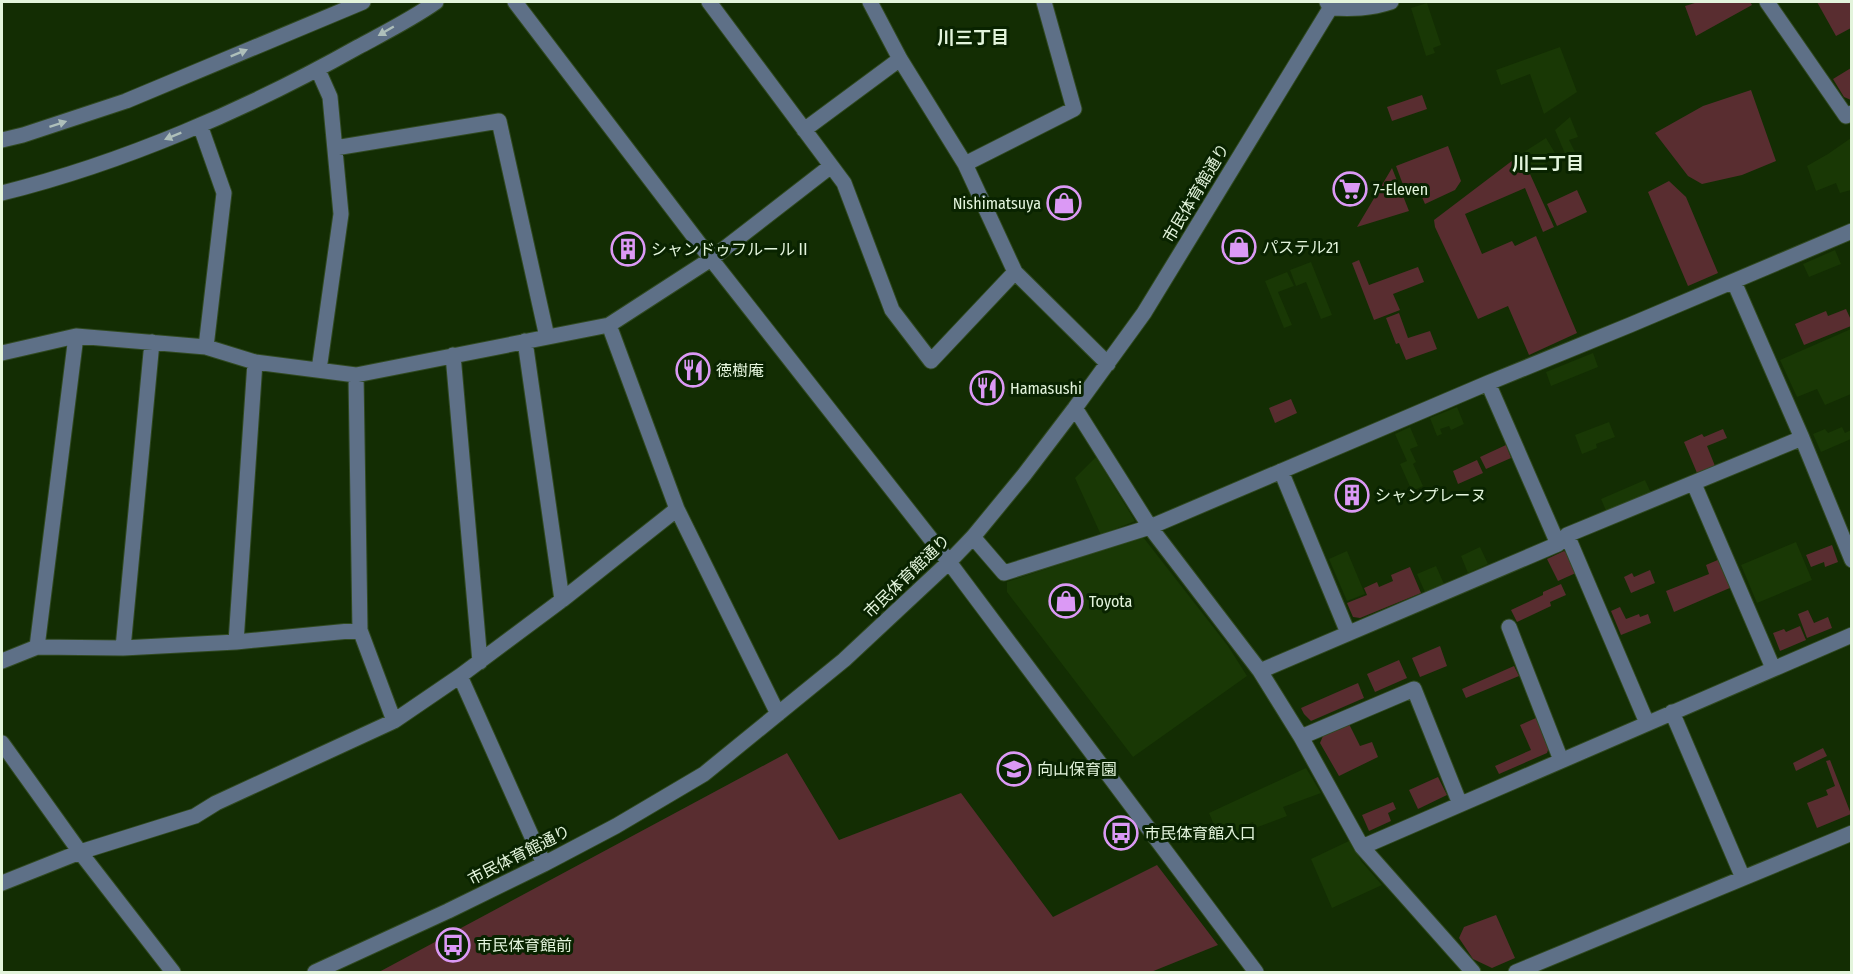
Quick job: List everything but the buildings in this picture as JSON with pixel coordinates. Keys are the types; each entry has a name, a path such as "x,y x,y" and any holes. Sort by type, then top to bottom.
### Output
{"street":[{"path":"2,140 126,101 363,2"},
{"path":"2,194 123,156 200,125 318,70 436,2"},
{"path":"515,2 711,259 949,562 1256,972"},
{"path":"709,2 844,183 892,310 931,361 1015,272"},
{"path":"870,2 900,59 964,164 1015,272 1108,364"},
{"path":"964,164 1074,109 1044,2"},
{"path":"1330,4 1350,9 1374,7 1391,2"},
{"path":"1767,2 1846,116 1851,113"},
{"name":"市民体育館通り","path":"315,972 544,864 616,826 704,774 844,660 949,562 973,537 1075,408 1144,313 1330,4"},
{"path":"804,130 900,59"},
{"path":"318,70 330,98 341,214 319,370"},
{"path":"335,148 499,121 547,337"},
{"path":"200,125 224,193 206,347"},
{"path":"2,353 76,336 206,347 255,362 356,375 609,325 711,259 831,166"},
{"path":"973,537 1004,573 1150,527 1851,231"},
{"path":"1734,282 1850,552"},
{"path":"609,325 677,509 778,714"},
{"path":"37,647 76,336"},
{"path":"525,341 562,600"},
{"path":"123,648 152,342"},
{"path":"453,355 480,662"},
{"path":"236,642 255,362"},
{"path":"356,375 360,630 394,722"},
{"path":"1488,383 1647,723"},
{"path":"1075,408 1150,527 1260,671 1362,846 1473,972"},
{"path":"1260,671 1562,539 1802,438"},
{"path":"1281,471 1348,633"},
{"path":"1694,484 1773,668"},
{"path":"2,883 80,852 195,816 216,803 394,722 480,662 677,509"},
{"path":"1509,627 1561,760"},
{"path":"2,661 37,647 123,648 236,642 360,630"},
{"path":"1362,846 1851,634"},
{"path":"460,676 544,864"},
{"path":"1300,737 1413,689 1460,804"},
{"path":"1672,712 1743,879"},
{"path":"2,743 80,852 173,972"},
{"path":"1516,972 1851,832"}],"shaded area":[{"path":"1698,2 1750,2 1752,5 1696,36 1685,6"},
{"path":"1817,2 1851,2 1851,28 1836,36"},
{"path":"1427,3 1441,45 1433,48 1435,53 1426,56 1411,8"},
{"path":"1560,47 1577,92 1544,114 1530,74 1501,85 1496,70"},
{"path":"1851,68 1851,100 1844,97 1833,79"},
{"path":"1751,90 1776,161 1742,175 1702,184 1688,176 1655,133 1703,106"},
{"path":"1422,95 1427,109 1392,121 1387,107"},
{"path":"1570,117 1578,137 1569,140 1582,166 1572,170 1555,130"},
{"path":"1546,138 1555,153 1543,157 1546,164 1532,169 1524,152"},
{"path":"1851,138 1851,190 1840,193 1836,183 1816,191 1807,166"},
{"path":"1448,146 1461,181 1455,190 1425,204 1417,186 1405,190 1396,166"},
{"path":"1521,154 1554,227 1543,232 1525,188 1465,214 1482,254 1512,241 1515,246 1536,236 1577,333 1529,355 1508,306 1478,319 1435,227 1434,220"},
{"path":"1392,168 1409,211 1357,227"},
{"path":"1669,181 1686,197 1718,273 1688,286 1648,192"},
{"path":"1577,190 1587,212 1557,226 1547,204"},
{"path":"1835,250 1841,264 1809,277 1803,264"},
{"path":"1359,260 1369,285 1418,267 1424,282 1393,294 1400,310 1374,320 1352,263"},
{"path":"1311,262 1332,315 1321,319 1306,282 1296,286 1290,270"},
{"path":"1287,272 1294,286 1278,292 1292,325 1284,328 1265,281"},
{"path":"1846,309 1851,326 1804,345 1795,324 1826,311 1828,316"},
{"path":"1399,313 1408,338 1430,331 1437,349 1406,360 1399,343 1396,344 1386,318"},
{"path":"1851,329 1851,394 1825,405 1817,389 1797,397 1780,360"},
{"path":"1593,353 1598,367 1551,386 1546,372"},
{"path":"1291,399 1297,413 1275,423 1269,408"},
{"path":"1457,407 1464,424 1451,430 1449,426 1440,429 1442,434 1437,436 1430,418"},
{"path":"1609,422 1615,437 1596,444 1597,448 1582,454 1575,435"},
{"path":"1410,427 1418,446 1410,449 1416,462 1413,464 1423,486 1412,491 1400,464 1407,461 1395,434"},
{"path":"1842,427 1845,433 1851,430 1851,439 1821,452 1813,434 1825,429 1828,433"},
{"path":"1723,429 1727,438 1707,446 1715,466 1697,473 1684,442 1702,434 1704,437"},
{"path":"1506,445 1511,458 1486,469 1480,457"},
{"path":"1096,457 1135,521 1101,535 1075,478"},
{"path":"1477,460 1483,473 1458,484 1453,471"},
{"path":"1645,480 1651,493 1607,513 1601,499"},
{"path":"1143,537 1228,646 1247,676 1133,757 1007,592 1007,582"},
{"path":"1796,542 1812,580 1757,603 1741,565"},
{"path":"1832,545 1838,562 1825,567 1824,562 1811,567 1806,555"},
{"path":"1480,547 1488,564 1468,573 1461,556"},
{"path":"1347,551 1365,594 1347,601 1329,559"},
{"path":"1564,551 1570,555 1578,572 1558,581 1547,559"},
{"path":"1720,559 1732,587 1674,612 1666,591 1709,574 1706,565"},
{"path":"1436,566 1444,584 1425,592 1417,574"},
{"path":"1410,567 1421,593 1360,618 1353,617 1347,603 1367,595 1364,588 1377,582 1379,587 1393,581 1391,575"},
{"path":"1650,570 1655,583 1631,593 1624,577 1632,573 1634,577"},
{"path":"1561,584 1566,595 1550,602 1551,606 1517,622 1511,610"},
{"path":"1620,607 1626,619 1639,614 1640,617 1648,614 1651,623 1621,635 1611,611"},
{"path":"1808,610 1814,623 1828,617 1832,628 1807,638 1798,614"},
{"path":"1800,626 1806,640 1780,651 1773,633 1784,629 1786,632"},
{"path":"1440,646 1447,666 1420,677 1412,658"},
{"path":"1399,660 1407,678 1375,692 1367,674"},
{"path":"1514,666 1519,676 1466,698 1462,689"},
{"path":"1358,683 1364,698 1311,721 1304,714 1301,708"},
{"path":"1536,718 1549,747 1547,753 1499,774 1495,766 1531,750 1520,725"},
{"path":"1348,722 1360,746 1372,742 1378,757 1339,776 1320,743 1323,736"},
{"path":"1823,748 1827,756 1796,771 1793,763"},
{"path":"787,753 839,840 961,793 1053,917 1157,865 1218,945 1151,972 379,972"},
{"path":"1830,760 1851,814 1817,828 1807,803 1828,795 1826,790 1835,786 1826,761"},
{"path":"1306,768 1321,793 1283,807 1287,816 1255,828 1253,822 1238,829 1242,837 1222,844 1209,813"},
{"path":"1438,777 1447,795 1418,809 1409,790"},
{"path":"1393,802 1396,809 1388,813 1391,821 1369,831 1362,815"},
{"path":"1351,840 1361,861 1382,885 1332,908 1311,859"},
{"path":"1496,915 1515,958 1492,968 1473,959 1459,938 1464,927"}],"place":[{"name":"7-Eleven","path":"1350,189"},
{"name":"Nishimatsuya","path":"1064,203"},
{"name":"パステル21","path":"1239,247"},
{"name":"シャンドゥフルールⅡ","path":"628,249"},
{"name":"徳樹庵","path":"693,370"},
{"name":"Hamasushi","path":"987,388"},
{"name":"シャンプレーヌ","path":"1352,495"},
{"name":"Toyota","path":"1066,601"},
{"name":"向山保育園","path":"1014,769"},
{"name":"市民体育館入口","path":"1121,833"},
{"name":"市民体育館前","path":"453,945"}],"district":[{"name":"川三丁目","path":"973,38"},
{"name":"川二丁目","path":"1548,164"}]}
